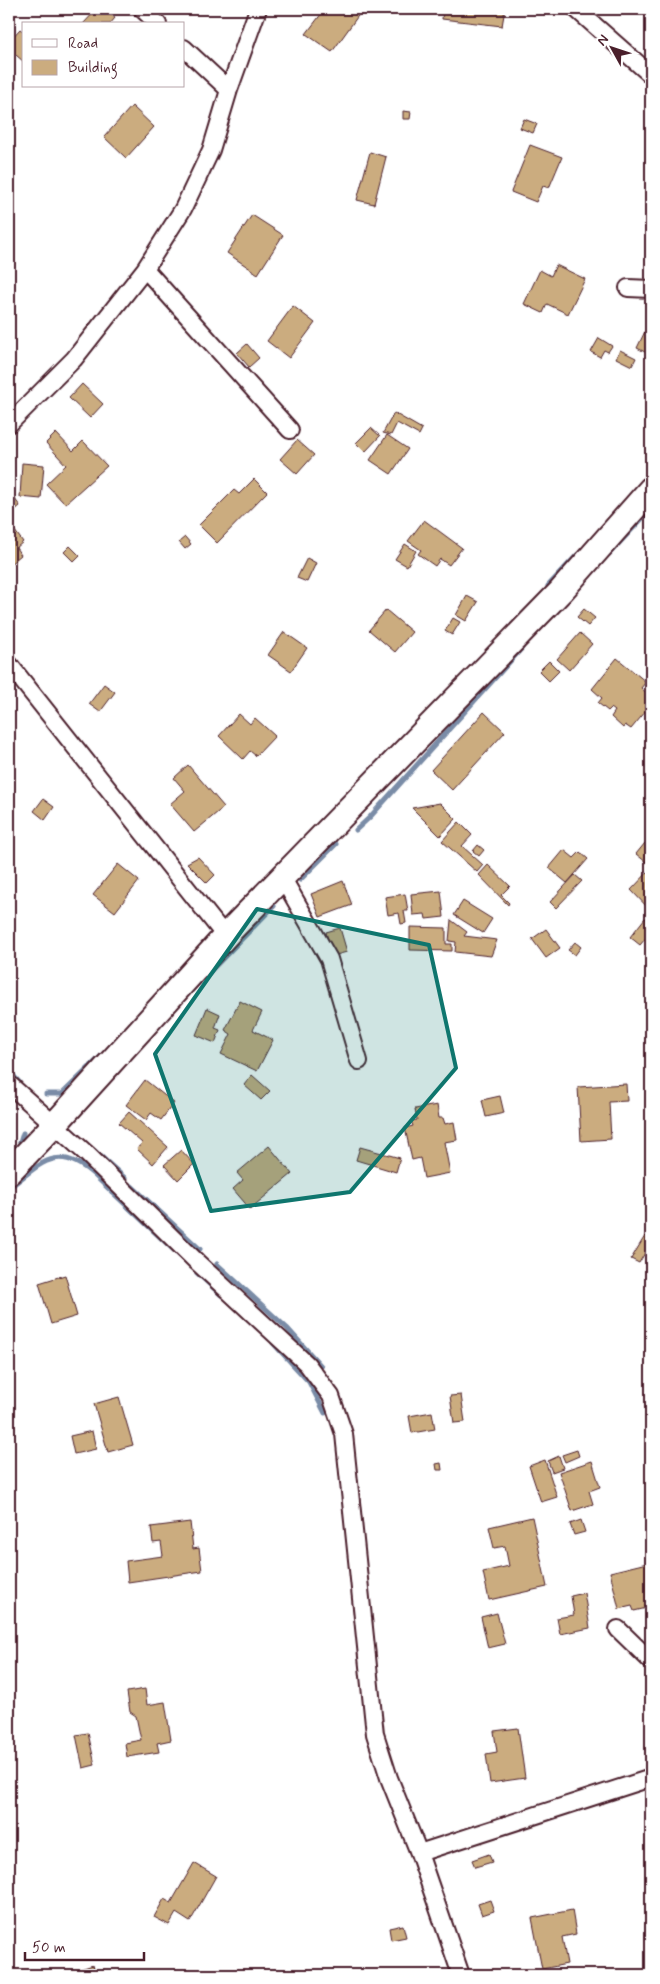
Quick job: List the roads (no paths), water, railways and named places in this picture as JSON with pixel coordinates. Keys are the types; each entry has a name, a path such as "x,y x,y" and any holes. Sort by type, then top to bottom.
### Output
{"street":[{"path":"142,9 156,22"},
{"path":"9,424 74,359 145,269 183,210 212,150 229,90 258,9"},
{"path":"576,9 651,74"},
{"path":"185,49 229,90"},
{"path":"145,269 290,430"},
{"path":"628,288 651,289"},
{"path":"9,1172 225,936 377,782 554,598 651,489"},
{"path":"9,664 225,936"},
{"path":"282,877 329,959 359,1062"},
{"path":"9,1084 307,1364 331,1396 344,1434 375,1734 389,1778 419,1853 460,1975"},
{"path":"618,1629 651,1661"},
{"path":"419,1853 651,1778"}],"waterway":[{"path":"609,554 651,509"},
{"path":"548,586 577,555"},
{"path":"356,830 370,817 522,648"},
{"path":"300,880 336,844"},
{"path":"192,990 274,906"},
{"path":"46,1094 62,1094 104,1053"},
{"path":"9,1071 19,1082"},
{"path":"19,1146 23,1133"},
{"path":"95,1151 125,1178"},
{"path":"9,1188 31,1171 50,1160 59,1158 70,1160 81,1165 94,1175 181,1257"},
{"path":"132,1186 200,1249"},
{"path":"217,1264 287,1328 321,1366"},
{"path":"197,1273 221,1295"},
{"path":"273,1343 309,1382 325,1413"}]}
